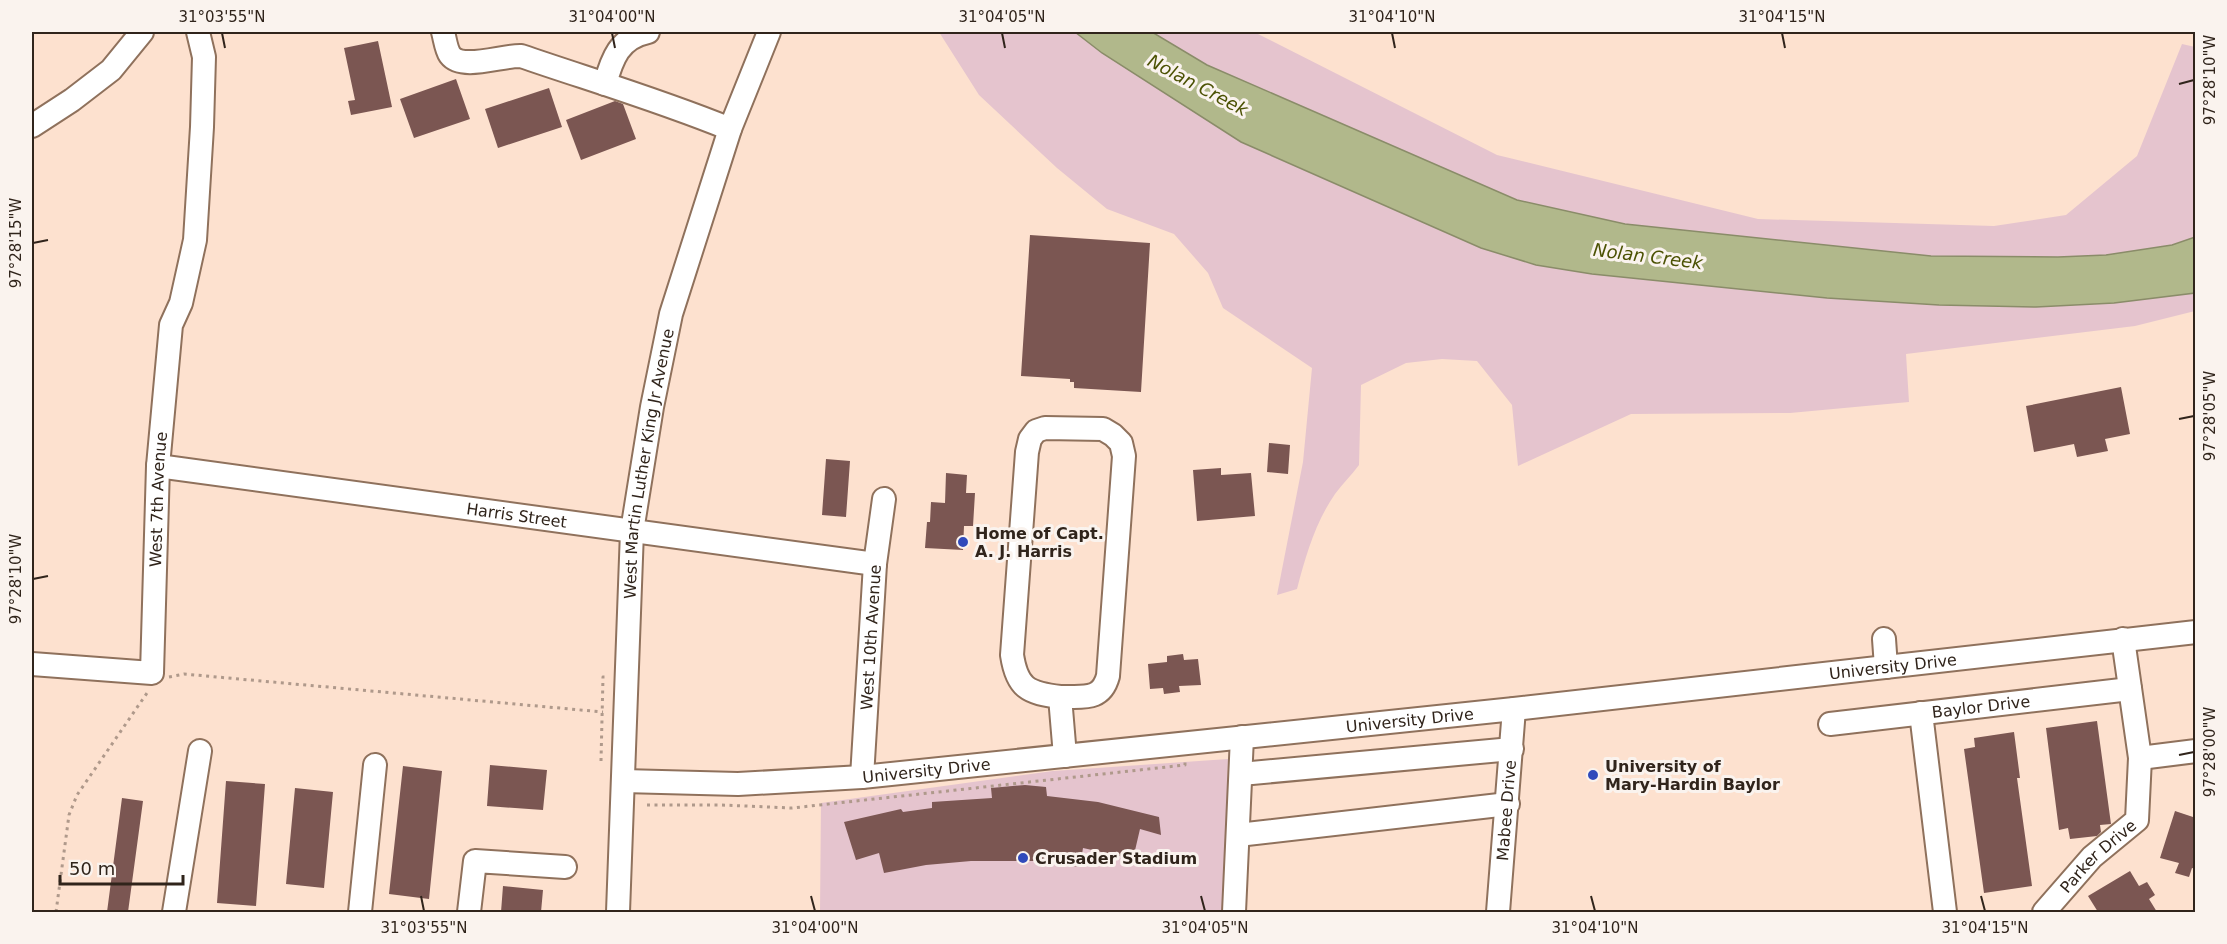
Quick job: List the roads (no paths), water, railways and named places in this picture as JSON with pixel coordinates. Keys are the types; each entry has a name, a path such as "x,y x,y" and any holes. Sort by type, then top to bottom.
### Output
{"street":[{"path":"32,126 111,70 142,32"},
{"name":"West 7th Avenue","path":"32,664 155,680 158,466 171,325 181,303 195,240 204,57 198,32"},
{"path":"443,32 450,55 457,61 470,63 510,55 521,56 628,90 730,129"},
{"path":"605,84 612,58 633,37 648,32"},
{"name":"West Martin Luther King Jr Avenue","path":"618,912 632,531 652,407 671,314 730,129 769,32"},
{"path":"1046,428 1103,429 1121,443 1124,456 1108,676 1105,688 1098,694 1060,697 1037,694 1024,685 1015,673 1012,655 1027,452 1030,439 1036,431 1046,428"},
{"name":"Harris Street","path":"158,466 875,564"},
{"name":"West 10th Avenue","path":"862,777 875,564 884,499"},
{"name":"University Drive","path":"623,781 738,784 862,777 1514,708 2196,632"},
{"path":"1884,639 1886,667"},
{"name":"Parker Drive","path":"2043,912 2092,857 2137,820 2140,758 2123,639"},
{"name":"Baylor Drive","path":"1830,724 2130,689"},
{"path":"1060,697 1065,756"},
{"name":"Mabee Drive","path":"1498,912 1514,708"},
{"path":"1921,713 1945,912"},
{"path":"1234,912 1242,737"},
{"path":"1241,774 1512,749"},
{"path":"174,912 200,751"},
{"path":"2140,758 2196,751"},
{"path":"360,912 375,765"},
{"path":"1238,835 1508,804"},
{"path":"469,912 475,861 566,867"}],"water":[{"name":"Nolan Creek","path":"1075,32 1152,32 1207,65 1517,200 1625,224 1931,256 2106,255 2172,245 2195,237 2195,293 2114,303 2036,307 1939,305 1827,298 1592,274 1536,265 1481,248 1241,142 1102,53"}],"place":[{"name":"Home of Capt. A. J. Harris","path":"963,542"},
{"name":"University of Mary-Hardin Baylor","path":"1593,775"},
{"name":"Crusader Stadium","path":"1023,858"}]}
